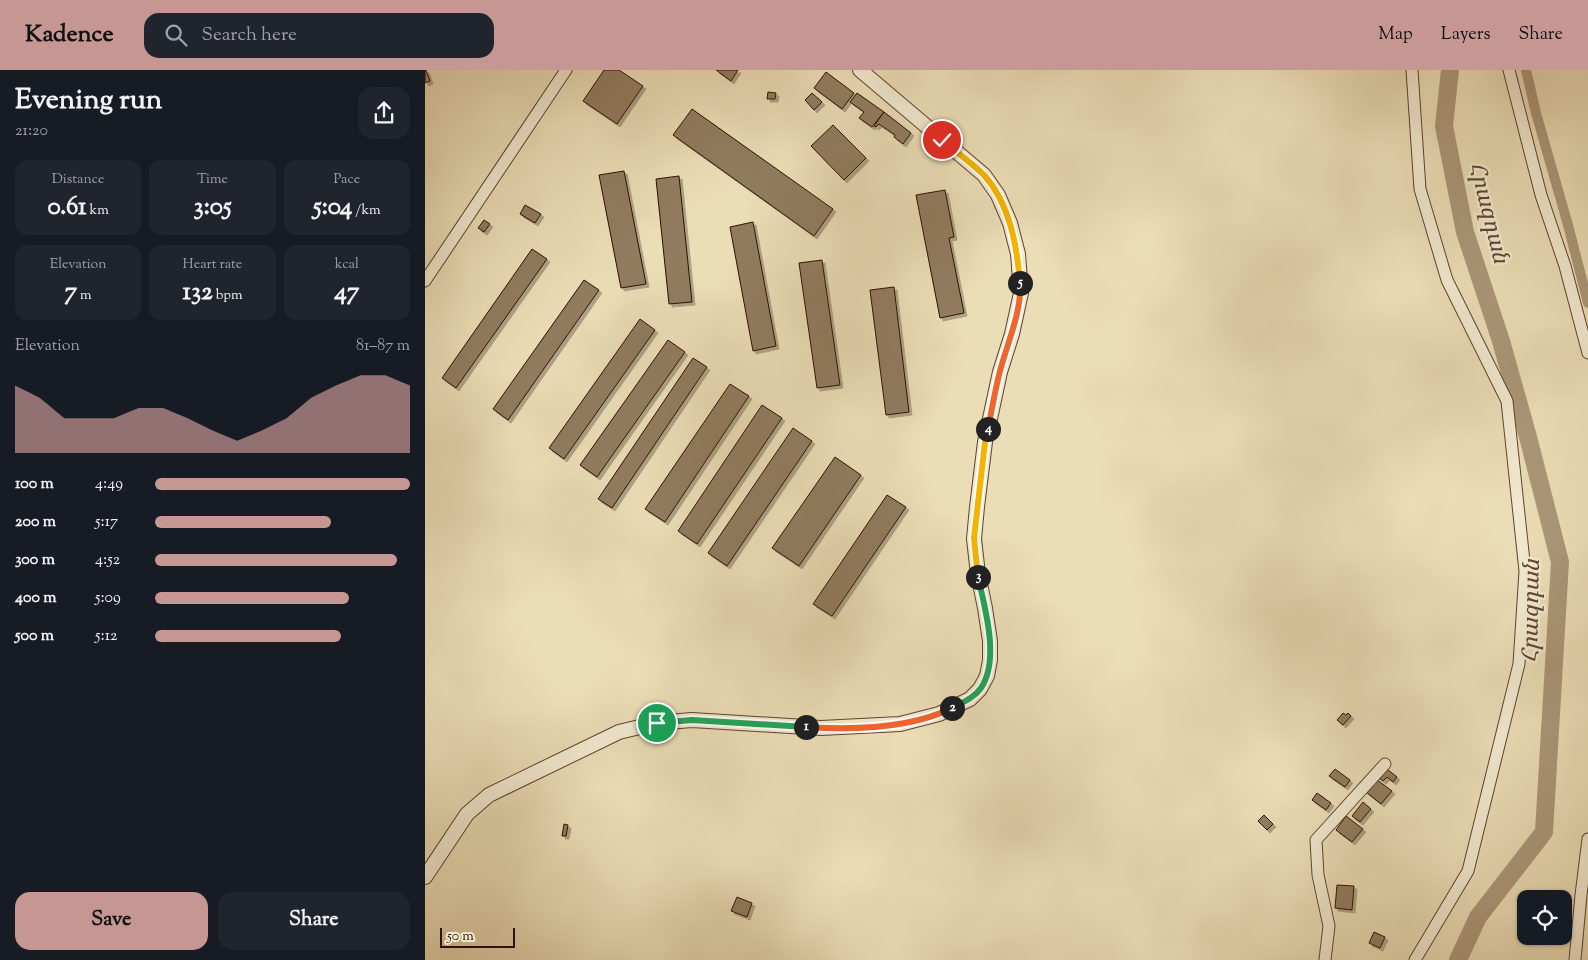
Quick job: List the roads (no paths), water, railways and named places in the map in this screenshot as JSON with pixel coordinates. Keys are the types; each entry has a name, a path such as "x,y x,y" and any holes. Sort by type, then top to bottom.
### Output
{"street":[{"path":"425,281 566,70"},
{"path":"425,877 467,814 489,795 619,732 657,723 692,720 821,728 901,724 939,714 970,699 980,689 987,676 990,660 990,641 978,574 974,538 985,442 1000,372 1012,334 1021,293 1018,254 1010,223 998,195 983,175 860,70"},
{"path":"1412,70 1420,189 1447,280 1507,401 1525,570 1519,664 1468,871 1415,960"},
{"path":"1509,70 1541,195 1565,266 1588,353"},
{"path":"1325,960 1329,926 1318,875 1316,840 1385,764"},
{"path":"1575,960 1588,839"}],"waterway":[{"name":"Հրազդան","path":"1450,70 1444,126 1465,232 1501,341 1560,562 1544,832 1478,917 1458,960"},
{"path":"1526,70 1588,303"}]}
